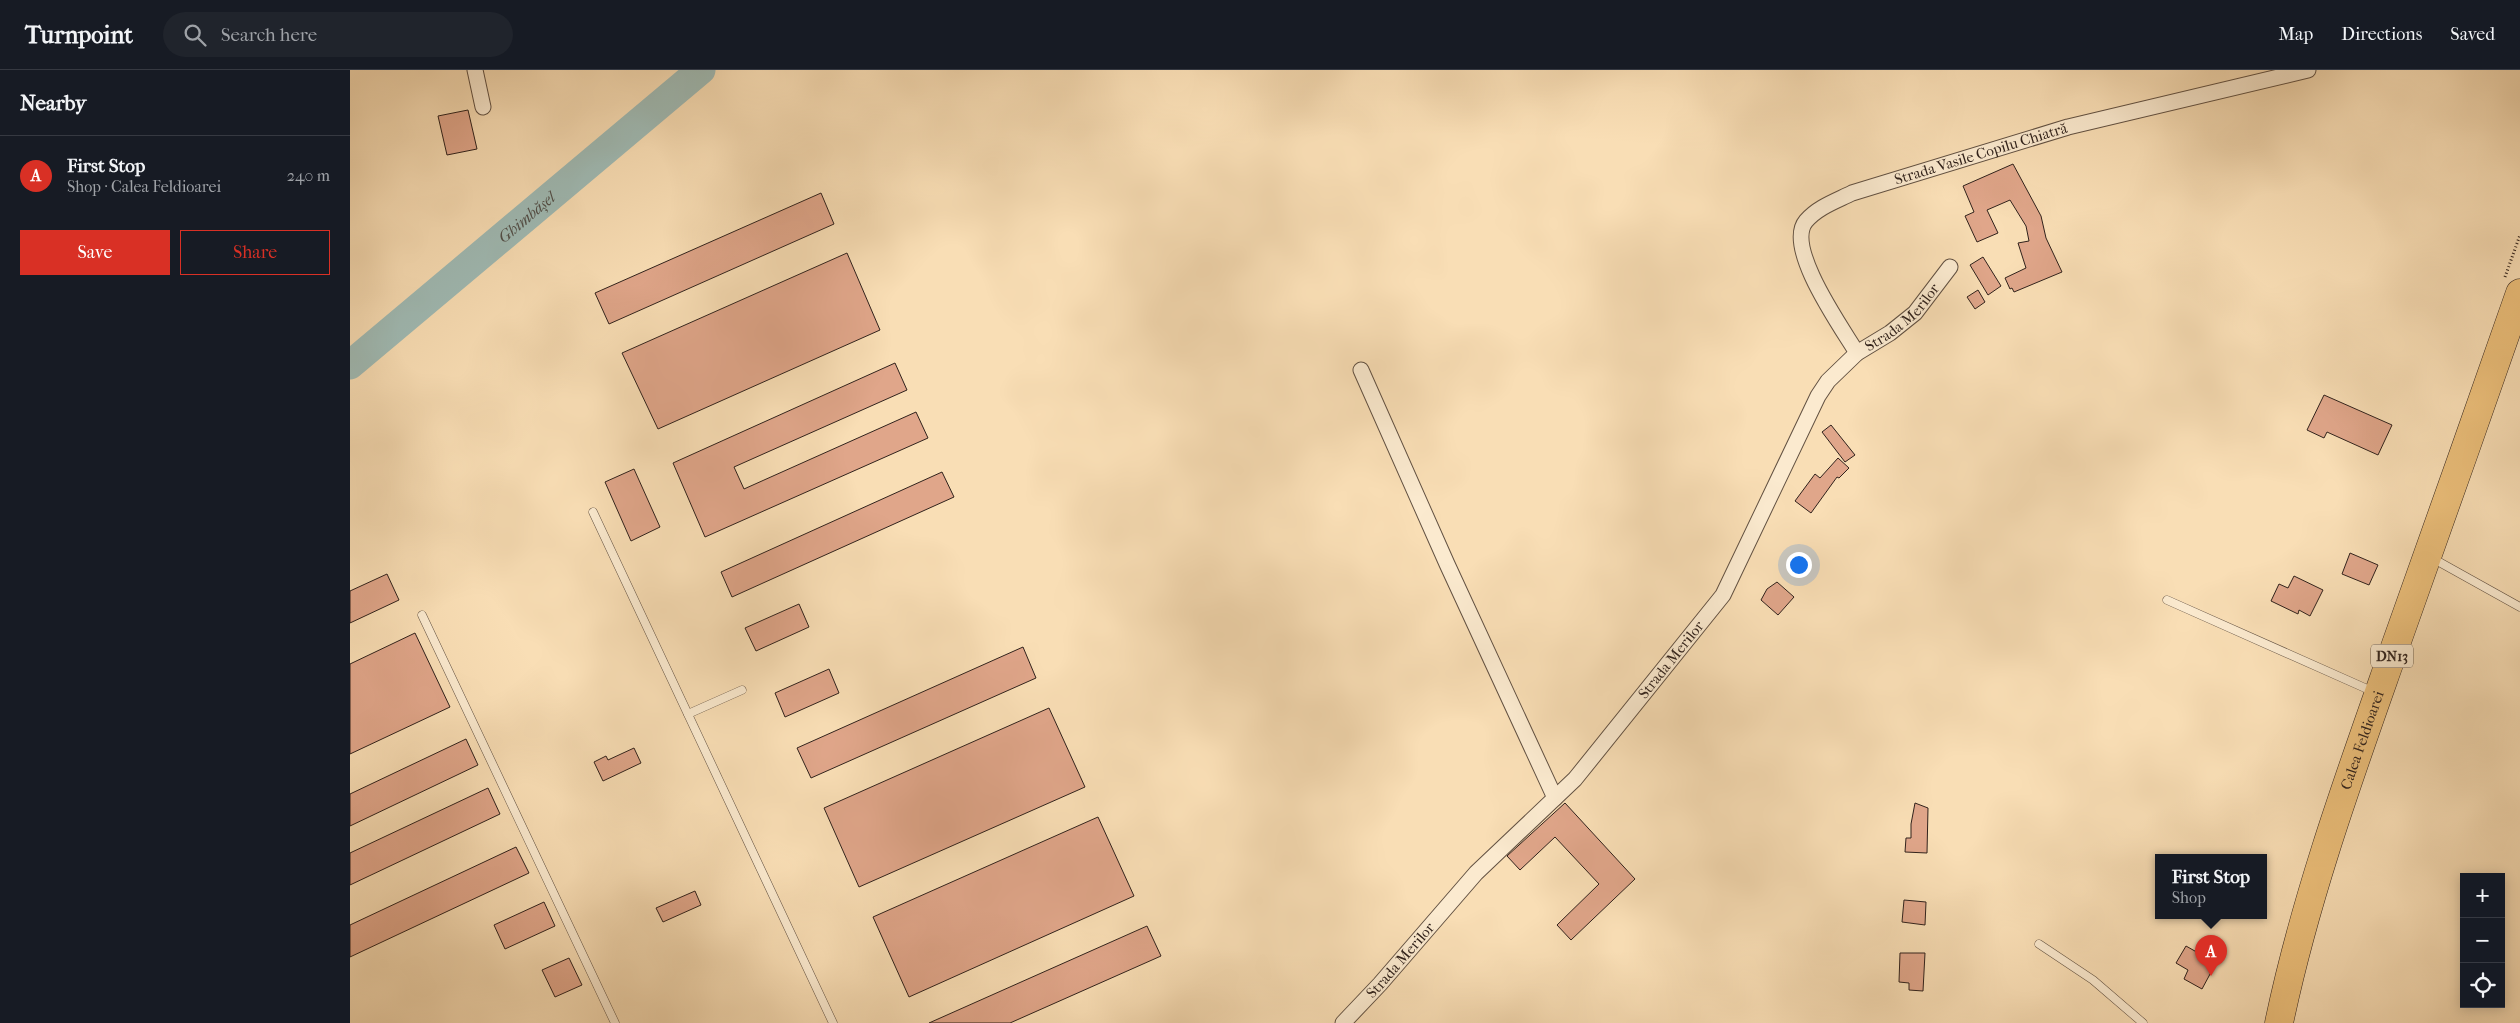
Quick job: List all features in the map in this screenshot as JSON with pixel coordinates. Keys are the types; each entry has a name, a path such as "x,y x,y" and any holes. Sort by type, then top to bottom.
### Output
{"highway":[{"name":"Calea Feldioarei","path":"2279,1023 2310,896 2520,293"}],"street":[{"path":"475,70 483,107"},
{"name":"Strada Vasile Copilu Chiatră","path":"1857,353 1807,267 1801,244 1805,222 1821,208 1852,193 2068,127 2308,70"},
{"name":"Strada Merilor","path":"1343,1023 1380,984 1476,873 1575,779 1723,595 1818,396 1828,381 1857,353 1890,333 1915,313 1950,267"},
{"path":"1361,370 1447,564 1555,798"}],"lane":[{"path":"593,512 833,1023"},
{"path":"2428,556 2520,607"},
{"path":"2167,600 2379,694"},
{"path":"422,615 615,1023"},
{"path":"688,714 742,690"},
{"path":"2039,944 2094,980 2142,1023"}],"building":[{"path":"468,110 477,149 447,155 438,116"},
{"path":"2013,164 2041,216 2046,238 2062,272 2014,292 2012,288 2010,289 2005,278 2026,268 2018,243 2029,241 2026,226 2010,200 1987,210 1998,233 1977,242 1965,216 1974,212 1963,186"},
{"path":"821,193 834,224 609,324 595,293"},
{"path":"847,253 880,330 658,429 622,353"},
{"path":"1983,257 2001,286 1988,295 1970,265"},
{"path":"1978,290 1985,302 1975,309 1967,297"},
{"path":"895,363 907,390 734,467 744,489 916,412 928,438 705,537 673,463"},
{"path":"2324,395 2392,425 2378,455 2327,432 2324,438 2307,430"},
{"path":"1831,425 1855,455 1845,462 1822,432"},
{"path":"1838,458 1849,468 1839,478 1837,477 1811,513 1795,501 1815,474 1820,478"},
{"path":"634,469 660,527 631,541 605,482"},
{"path":"942,472 954,497 732,597 721,572"},
{"path":"2350,553 2378,565 2369,585 2342,574"},
{"path":"387,574 399,600 350,623 350,591"},
{"path":"2294,576 2323,590 2310,616 2299,610 2298,614 2271,601 2279,584 2288,588"},
{"path":"1777,582 1794,597 1778,615 1761,600 1767,589"},
{"path":"799,604 809,627 756,651 745,628"},
{"path":"415,633 450,707 350,754 350,664"},
{"path":"1023,647 1036,678 811,778 797,748"},
{"path":"829,669 839,693 785,717 775,693"},
{"path":"1049,708 1085,787 859,887 824,808"},
{"path":"466,739 478,765 350,826 350,794"},
{"path":"634,748 641,763 603,781 594,762 606,756 608,760"},
{"path":"488,788 500,814 350,885 350,853"},
{"path":"1565,803 1635,879 1571,940 1557,925 1599,884 1555,837 1520,870 1507,856"},
{"path":"1915,803 1928,808 1927,853 1905,852 1906,838 1911,838 1911,824"},
{"path":"1098,817 1134,896 909,997 873,917"},
{"path":"516,847 529,873 350,957 350,925"},
{"path":"695,891 701,905 663,922 656,908"},
{"path":"1904,900 1926,902 1925,925 1902,922"},
{"path":"544,902 555,926 505,949 494,925"},
{"path":"1147,926 1161,956 1010,1023 929,1023"},
{"path":"2186,946 2216,963 2202,989 2184,979 2188,970 2176,963"},
{"path":"1900,953 1925,953 1923,991 1909,990 1909,983 1899,982"},
{"path":"569,958 582,985 555,997 542,970"}],"waterway":[{"name":"Ghimbășel","path":"350,365 701,70"}],"place":[{"name":"First Stop","path":"2211,976"}]}
